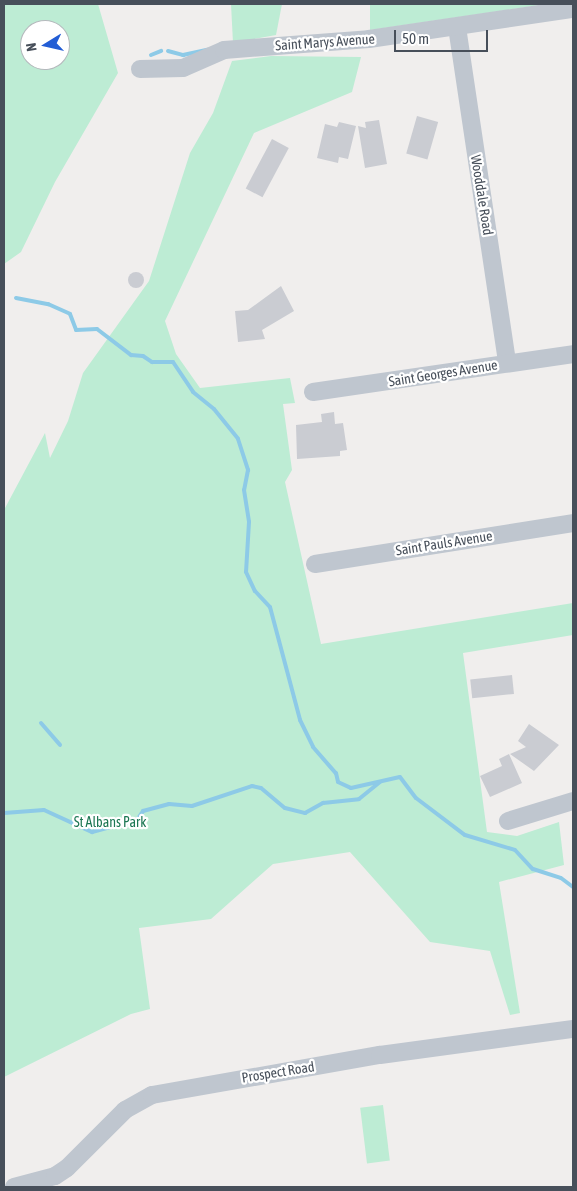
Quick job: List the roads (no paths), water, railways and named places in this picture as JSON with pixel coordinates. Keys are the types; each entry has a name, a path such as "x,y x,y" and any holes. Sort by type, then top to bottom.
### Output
{"street":[{"name":"Saint Marys Avenue","path":"140,70 183,68 224,50 369,39 573,9"},
{"name":"Wooddale Road","path":"457,27 507,363"},
{"name":"Saint Georges Avenue","path":"313,392 573,354"},
{"name":"Saint Pauls Avenue","path":"316,564 573,523"},
{"path":"508,821 573,801"},
{"name":"Prospect Road","path":"14,1187 55,1176 67,1168 125,1110 152,1094 380,1055 573,1029"}],"waterway":[{"path":"168,51 183,55 207,50"},
{"path":"151,55 161,51"},
{"path":"16,298 48,304 70,314 76,330 97,329 131,355 143,356 152,362 173,362 193,392 214,409 238,439 248,470 244,490 249,522 246,572 255,591 270,607 300,720 313,747 336,773 338,782 351,788 400,777 416,798 465,835 515,850 533,869 561,878 573,887"},
{"path":"41,723 60,745"},
{"path":"4,813 44,810 92,832 137,820 143,811 169,804 192,806 252,786 261,788 285,808 305,813 323,803 359,799 380,782"}],"park label":[{"name":"St Albans Park","path":"110,822"}]}
